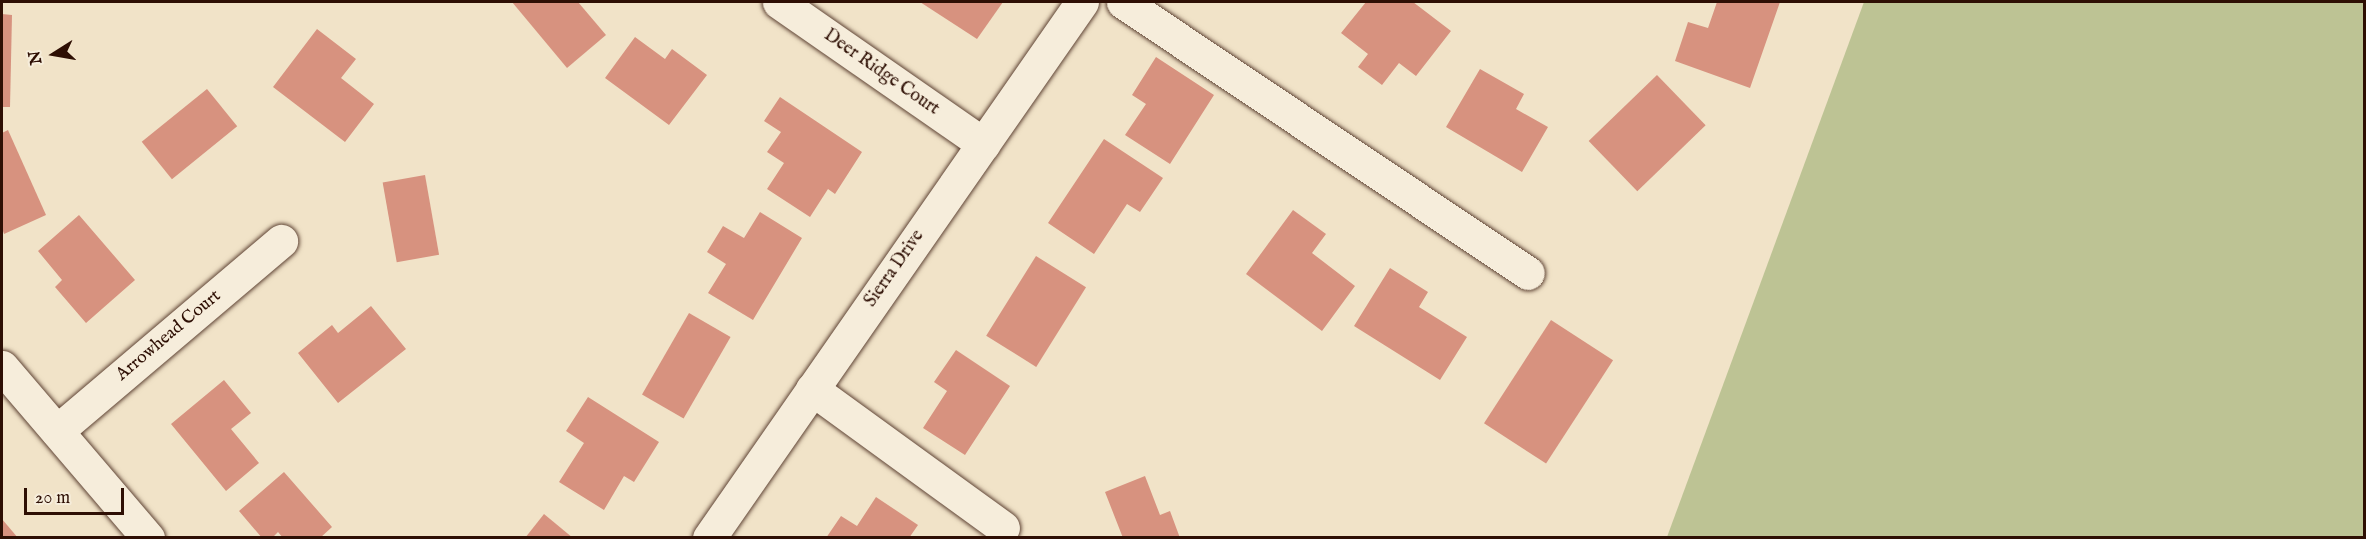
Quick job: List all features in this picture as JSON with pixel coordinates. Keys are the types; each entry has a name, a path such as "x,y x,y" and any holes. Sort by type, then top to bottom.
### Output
{"street":[{"name":"Deer Ridge Court","path":"779,2 983,144"},
{"name":"Sierra Drive","path":"709,537 1082,2"},
{"path":"1122,2 1528,273"},
{"name":"Arrowhead Court","path":"57,430 281,241"},
{"path":"2,367 148,537"},
{"path":"812,389 1003,528"}],"green space":[{"path":"1864,2 2364,2 2364,537 1667,537"}],"building":[{"path":"512,2 578,2 606,35 567,68"},
{"path":"920,2 1003,2 977,39"},
{"path":"1366,2 1413,2 1451,31 1416,76 1399,63 1382,85 1358,67 1368,54 1341,33"},
{"path":"1717,2 1780,2 1750,88 1675,61 1688,22 1708,28"},
{"path":"2,14 12,15 10,107 2,107"},
{"path":"317,29 356,59 341,78 374,104 345,142 273,87"},
{"path":"635,37 665,59 672,49 707,75 669,125 605,78"},
{"path":"1156,57 1214,95 1170,164 1125,135 1146,104 1132,95"},
{"path":"1480,69 1524,94 1516,109 1548,127 1522,172 1446,127"},
{"path":"1657,75 1706,125 1637,191 1589,141"},
{"path":"207,89 237,126 172,179 142,142"},
{"path":"780,97 862,152 835,194 828,189 810,217 767,189 784,163 767,152 781,132 764,121"},
{"path":"8,130 46,215 4,234 2,228 2,133"},
{"path":"1104,139 1163,178 1140,212 1127,204 1094,254 1048,223"},
{"path":"425,175 439,255 397,262 383,182"},
{"path":"1293,210 1326,234 1312,253 1355,286 1322,331 1246,274"},
{"path":"760,212 802,238 753,320 708,293 726,264 707,252 723,226 744,238"},
{"path":"79,215 135,280 86,323 55,287 62,280 38,251"},
{"path":"1036,256 1086,287 1036,367 986,336"},
{"path":"1390,268 1428,292 1419,307 1467,337 1440,380 1354,326"},
{"path":"371,306 406,349 338,403 298,353 332,325 338,333"},
{"path":"689,313 731,337 684,418 642,394"},
{"path":"1551,320 1613,360 1546,463 1484,423"},
{"path":"956,350 1010,386 965,455 923,428 947,391 934,382"},
{"path":"224,380 251,413 231,429 259,463 226,491 171,424"},
{"path":"588,397 659,442 634,482 624,476 604,510 559,482 584,443 566,431"},
{"path":"284,472 332,527 320,538 283,538 278,532 272,538 262,538 239,511"},
{"path":"1145,476 1160,515 1170,511 1180,538 1123,538 1105,492"},
{"path":"876,497 918,525 909,538 826,538 841,516 857,526"},
{"path":"544,514 573,538 525,538"},
{"path":"2,519 18,538 2,538"}]}
